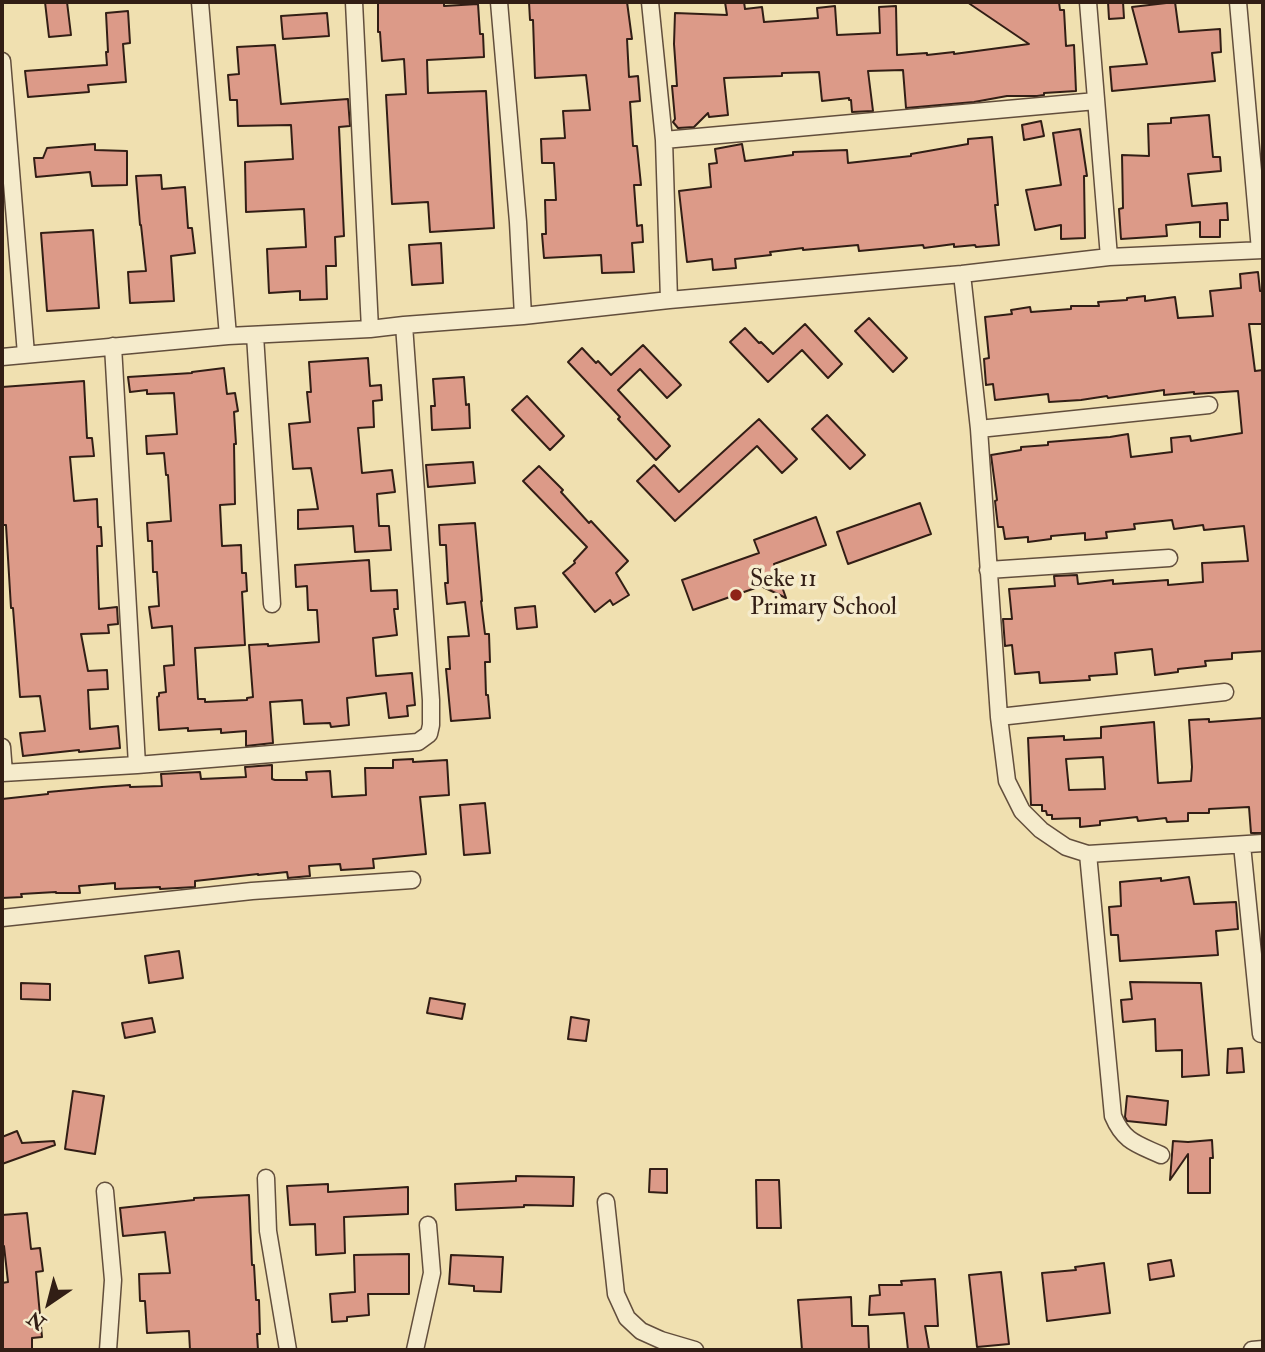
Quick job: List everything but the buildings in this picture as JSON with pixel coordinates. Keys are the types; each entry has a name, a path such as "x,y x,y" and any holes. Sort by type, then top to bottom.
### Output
{"street":[{"path":"200,2 228,336"},
{"path":"354,2 370,329"},
{"path":"499,2 518,222 523,316"},
{"path":"650,2 664,140 669,300"},
{"path":"1088,2 1109,257"},
{"path":"2,357 228,336 370,329 523,316 962,274 1109,257 1262,250 1238,2"},
{"path":"2,61 26,354"},
{"path":"664,140 1096,101"},
{"path":"962,274 979,429 999,717 1007,781 1022,811 1041,830 1066,847 1088,854 1263,843"},
{"path":"2,747 3,773 418,742 429,734 431,700 404,325"},
{"path":"255,335 272,604"},
{"path":"113,346 137,765"},
{"path":"979,429 1209,405"},
{"path":"988,570 1169,558"},
{"path":"999,717 1225,692"},
{"path":"1242,845 1261,1034"},
{"path":"1088,854 1113,1116 1119,1131 1132,1142 1161,1155"},
{"path":"2,918 252,891 412,880"},
{"path":"266,1178 268,1231 288,1350"},
{"path":"105,1191 113,1280 108,1350"},
{"path":"606,1202 616,1294 627,1318 641,1331 695,1350"},
{"path":"415,1350 432,1273 428,1225"},
{"path":"1252,1350 1263,1349"}],"place":[{"name":"Seke 11 Primary School","path":"736,595"}]}
